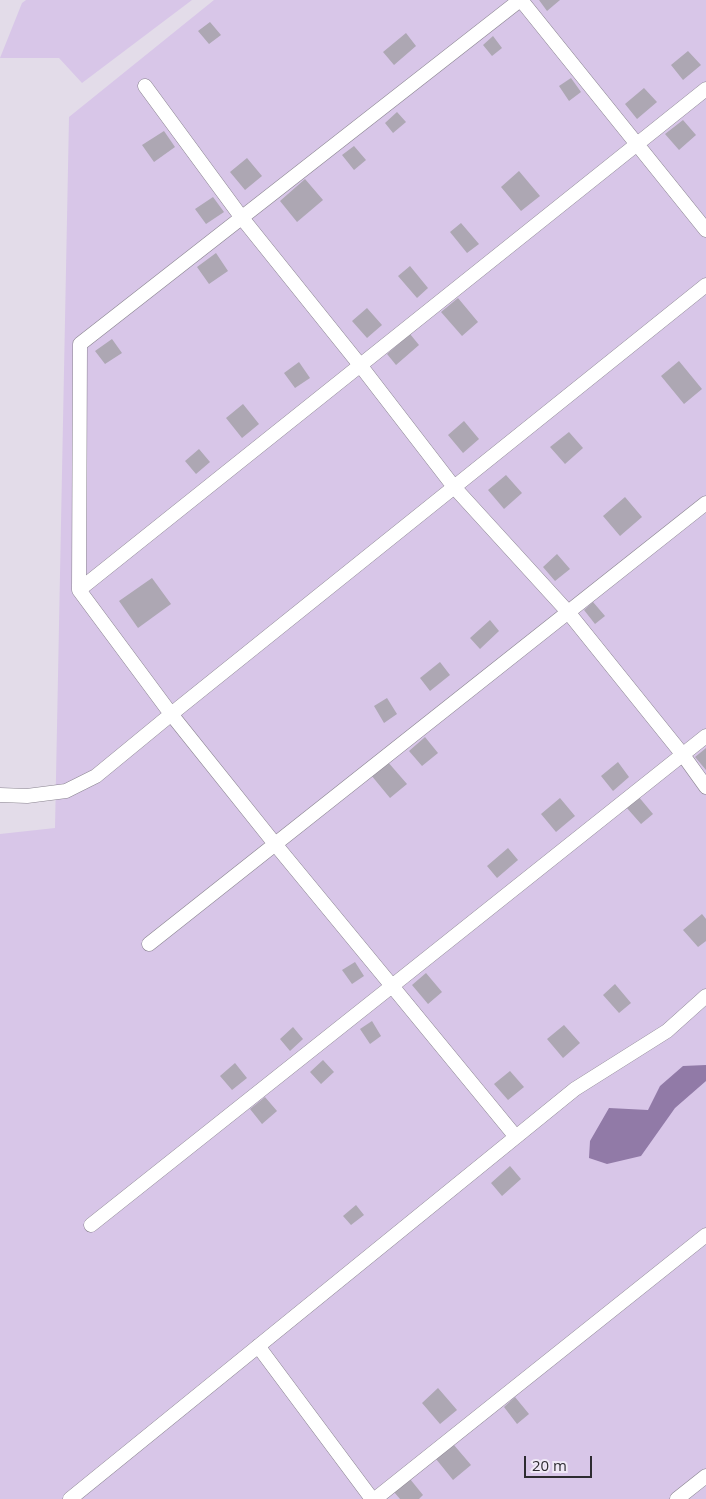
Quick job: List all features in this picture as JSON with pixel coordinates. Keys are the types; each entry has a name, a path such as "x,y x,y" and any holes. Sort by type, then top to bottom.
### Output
{"lane":[{"path":"516,1137 275,844 172,714 79,590 80,344 521,0 706,230"},
{"path":"145,86 242,218 360,365 454,487 568,612 683,755 706,788"},
{"path":"79,590 706,89"},
{"path":"0,795 27,796 66,790 96,776 706,285"},
{"path":"149,944 706,503"},
{"path":"91,1225 706,736"},
{"path":"70,1499 575,1090 668,1031 706,996"},
{"path":"258,1346 374,1499 706,1235"},
{"path":"677,1499 706,1476"}],"shaded area":[{"path":"26,0 192,0 82,83 59,58 0,58 22,3"},
{"path":"214,0 706,0 706,1499 0,1499 0,834 55,828 69,117"},
{"path":"706,1065 706,1081 675,1108 641,1156 607,1164 589,1158 590,1141 609,1108 648,1110 660,1086 683,1066"}],"building":[{"path":"539,0 560,0 547,11"},
{"path":"210,22 221,35 209,44 198,31"},
{"path":"406,33 416,46 394,65 383,52"},
{"path":"493,36 502,48 492,56 483,45"},
{"path":"688,51 701,65 683,80 671,65"},
{"path":"571,78 581,92 569,101 559,86"},
{"path":"644,88 657,102 637,119 625,104"},
{"path":"397,112 406,122 393,133 385,123"},
{"path":"683,120 696,135 679,150 665,134"},
{"path":"164,131 175,147 154,162 142,145"},
{"path":"354,146 366,160 354,170 342,155"},
{"path":"247,158 262,176 245,190 230,172"},
{"path":"519,171 540,196 521,211 501,187"},
{"path":"305,179 323,200 297,222 280,201"},
{"path":"213,197 224,212 206,224 195,209"},
{"path":"461,223 479,244 467,253 450,232"},
{"path":"216,253 228,271 209,284 197,267"},
{"path":"410,266 428,288 417,298 398,276"},
{"path":"458,298 478,322 462,336 441,312"},
{"path":"367,308 382,325 367,338 352,321"},
{"path":"410,334 419,345 396,365 387,354"},
{"path":"112,339 122,353 105,364 95,351"},
{"path":"679,361 702,389 684,404 661,376"},
{"path":"299,362 310,378 295,388 284,373"},
{"path":"243,404 259,424 242,438 226,418"},
{"path":"464,421 479,439 463,453 448,435"},
{"path":"569,432 583,448 565,464 550,447"},
{"path":"199,449 210,462 196,474 185,461"},
{"path":"506,475 522,493 504,509 488,490"},
{"path":"625,497 642,517 620,536 603,516"},
{"path":"557,554 570,569 555,581 543,567"},
{"path":"152,578 171,604 138,628 119,601"},
{"path":"593,602 605,616 595,624 584,610"},
{"path":"490,620 499,631 480,649 470,638"},
{"path":"440,662 450,675 430,691 420,678"},
{"path":"387,698 397,714 384,723 374,706"},
{"path":"425,737 438,753 422,766 409,751"},
{"path":"706,748 706,770 695,757"},
{"path":"387,761 407,784 390,798 371,775"},
{"path":"618,762 629,777 613,791 601,776"},
{"path":"638,796 653,814 641,824 626,807"},
{"path":"560,798 575,816 556,832 541,814"},
{"path":"508,848 518,860 497,878 487,866"},
{"path":"702,914 706,919 706,941 698,947 683,930"},
{"path":"355,962 364,976 352,984 342,970"},
{"path":"426,973 442,992 428,1004 412,985"},
{"path":"615,984 631,1003 619,1013 603,995"},
{"path":"372,1021 381,1036 370,1044 360,1029"},
{"path":"564,1025 580,1043 563,1058 547,1039"},
{"path":"293,1027 303,1039 290,1051 280,1039"},
{"path":"323,1060 334,1072 321,1084 310,1072"},
{"path":"235,1063 247,1078 232,1090 220,1076"},
{"path":"510,1071 524,1087 508,1100 494,1084"},
{"path":"265,1097 277,1111 262,1124 250,1109"},
{"path":"510,1166 521,1179 502,1196 491,1183"},
{"path":"356,1205 364,1215 351,1225 343,1216"},
{"path":"438,1388 457,1410 440,1424 422,1403"},
{"path":"515,1397 529,1414 517,1424 504,1407"},
{"path":"454,1445 471,1465 453,1480 436,1459"},
{"path":"410,1479 423,1495 419,1499 400,1499 394,1492"}]}
